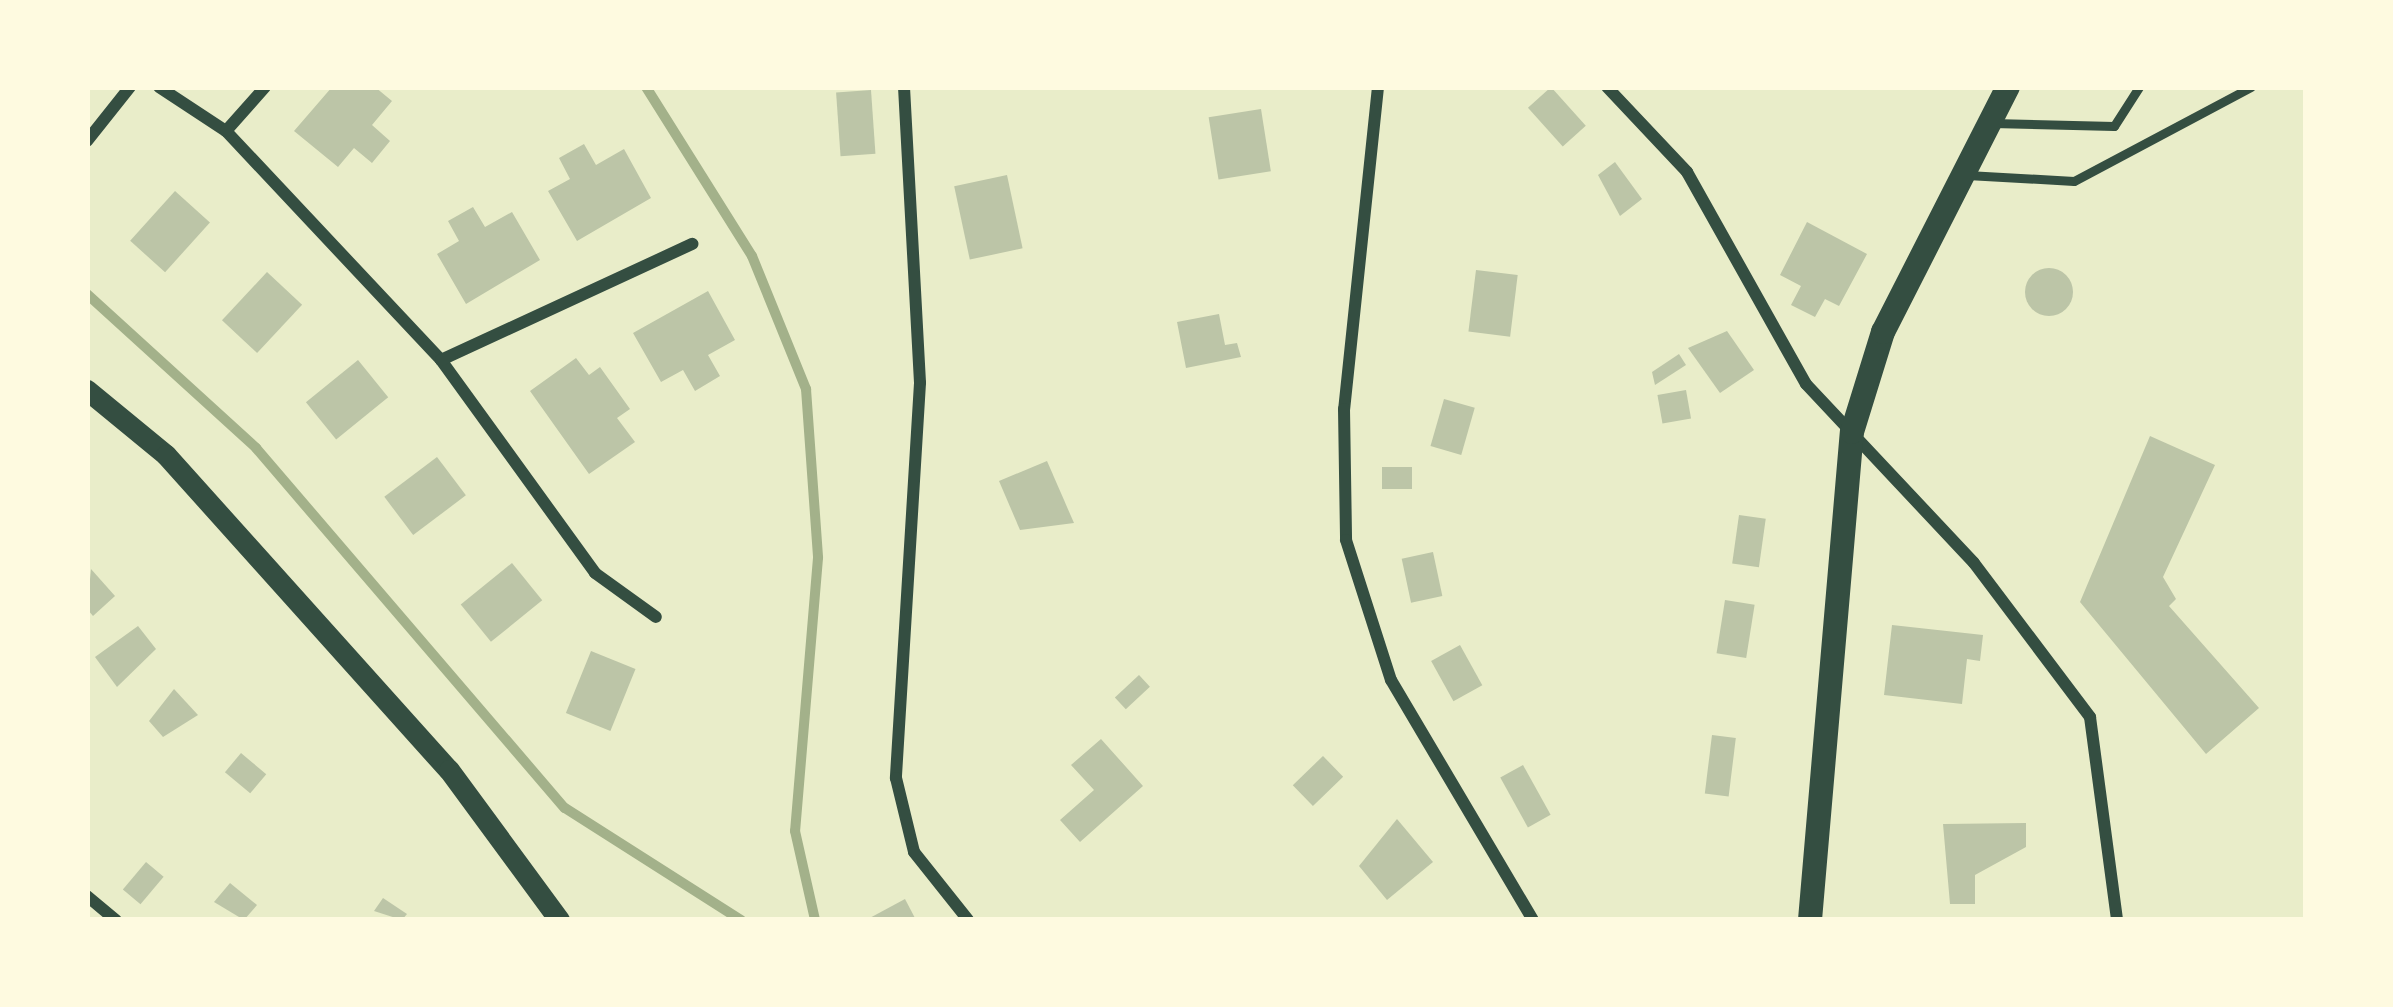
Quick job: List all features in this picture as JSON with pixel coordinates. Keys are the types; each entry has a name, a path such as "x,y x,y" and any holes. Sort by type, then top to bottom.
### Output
{"main road":[{"path":"1810,920 1852,432 1883,332 1956,175 2008,87"}],"street":[{"path":"87,142 130,87"},
{"path":"159,87 226,131 441,360 595,573 656,617"},
{"path":"226,131 265,87"},
{"path":"904,87 920,383 896,778 914,852 968,920"},
{"path":"1378,87 1344,409 1346,540 1391,680 1533,920"},
{"path":"1607,87 1688,172 1806,384 1974,563 2090,717 2117,920"},
{"path":"441,360 692,244"},
{"path":"87,390 166,455 449,770 559,920"},
{"path":"87,896 116,920"}],"lane":[{"path":"1987,123 2114,126 2139,87"},
{"path":"1956,175 2074,181 2251,87"}],"building":[{"path":"332,87 375,87 392,101 372,125 390,141 372,163 354,148 338,167 294,131"},
{"path":"1551,87 1586,126 1563,146 1528,108"},
{"path":"871,90 875,154 841,156 836,92"},
{"path":"1261,109 1271,171 1219,180 1209,117"},
{"path":"584,144 596,165 624,149 651,198 577,241 548,191 570,179 559,158"},
{"path":"1615,162 1642,199 1620,216 1598,175"},
{"path":"1007,175 1023,248 970,260 954,186"},
{"path":"175,191 210,222 165,272 130,241"},
{"path":"473,207 485,227 512,212 540,260 466,304 437,254 459,241 448,221"},
{"path":"1807,222 1867,254 1839,306 1825,299 1815,317 1791,305 1801,286 1780,275"},
{"path":"2049,268 2066,275 2073,292 2066,309 2049,316 2032,309 2025,292 2032,275"},
{"path":"1476,270 1518,275 1510,337 1468,332"},
{"path":"267,272 302,305 257,353 222,320"},
{"path":"708,291 735,340 708,355 720,376 695,391 683,370 661,382 633,333"},
{"path":"1219,314 1225,345 1237,343 1241,357 1186,368 1177,322"},
{"path":"1727,331 1754,370 1720,393 1688,348"},
{"path":"1679,354 1686,365 1655,385 1652,372"},
{"path":"576,358 589,375 600,367 630,409 617,418 635,442 589,474 530,391"},
{"path":"358,360 388,397 336,439 306,402"},
{"path":"1686,390 1691,419 1662,424 1657,395"},
{"path":"1444,399 1475,408 1461,455 1430,446"},
{"path":"2150,436 2215,465 2163,577 2176,599 2169,606 2259,708 2206,754 2080,602"},
{"path":"437,457 466,495 413,535 384,497"},
{"path":"1047,461 1074,523 1020,530 999,481"},
{"path":"1382,467 1412,467 1412,489 1382,489"},
{"path":"1739,515 1766,519 1759,567 1732,564"},
{"path":"1433,552 1442,596 1411,603 1402,559"},
{"path":"512,563 542,600 491,642 461,605"},
{"path":"91,569 115,596 93,616 87,609"},
{"path":"1725,600 1755,605 1746,658 1717,653"},
{"path":"1892,625 1983,635 1980,661 1967,659 1962,704 1884,695"},
{"path":"138,626 156,649 117,687 95,657"},
{"path":"1460,645 1482,685 1453,701 1431,661"},
{"path":"591,651 636,669 610,731 566,713"},
{"path":"1139,675 1150,687 1126,709 1115,698"},
{"path":"174,689 198,715 163,737 149,721"},
{"path":"1712,735 1736,738 1729,796 1705,794"},
{"path":"1101,739 1143,786 1080,842 1060,820 1094,790 1071,765"},
{"path":"241,753 266,774 250,793 225,772"},
{"path":"1323,756 1343,777 1313,806 1293,785"},
{"path":"1523,765 1551,815 1528,827 1500,778"},
{"path":"1397,819 1433,862 1387,900 1359,866"},
{"path":"2026,823 2026,847 1975,875 1975,904 1950,904 1943,824"},
{"path":"146,862 164,877 140,904 123,890"},
{"path":"230,883 257,905 244,920 214,902"},
{"path":"383,898 407,914 402,920 374,911"},
{"path":"905,899 916,920 866,920"}],"waterway":[{"path":"646,87 752,256 806,389 818,558 795,831 815,920"},
{"path":"87,294 256,448 565,808 741,920"}]}
